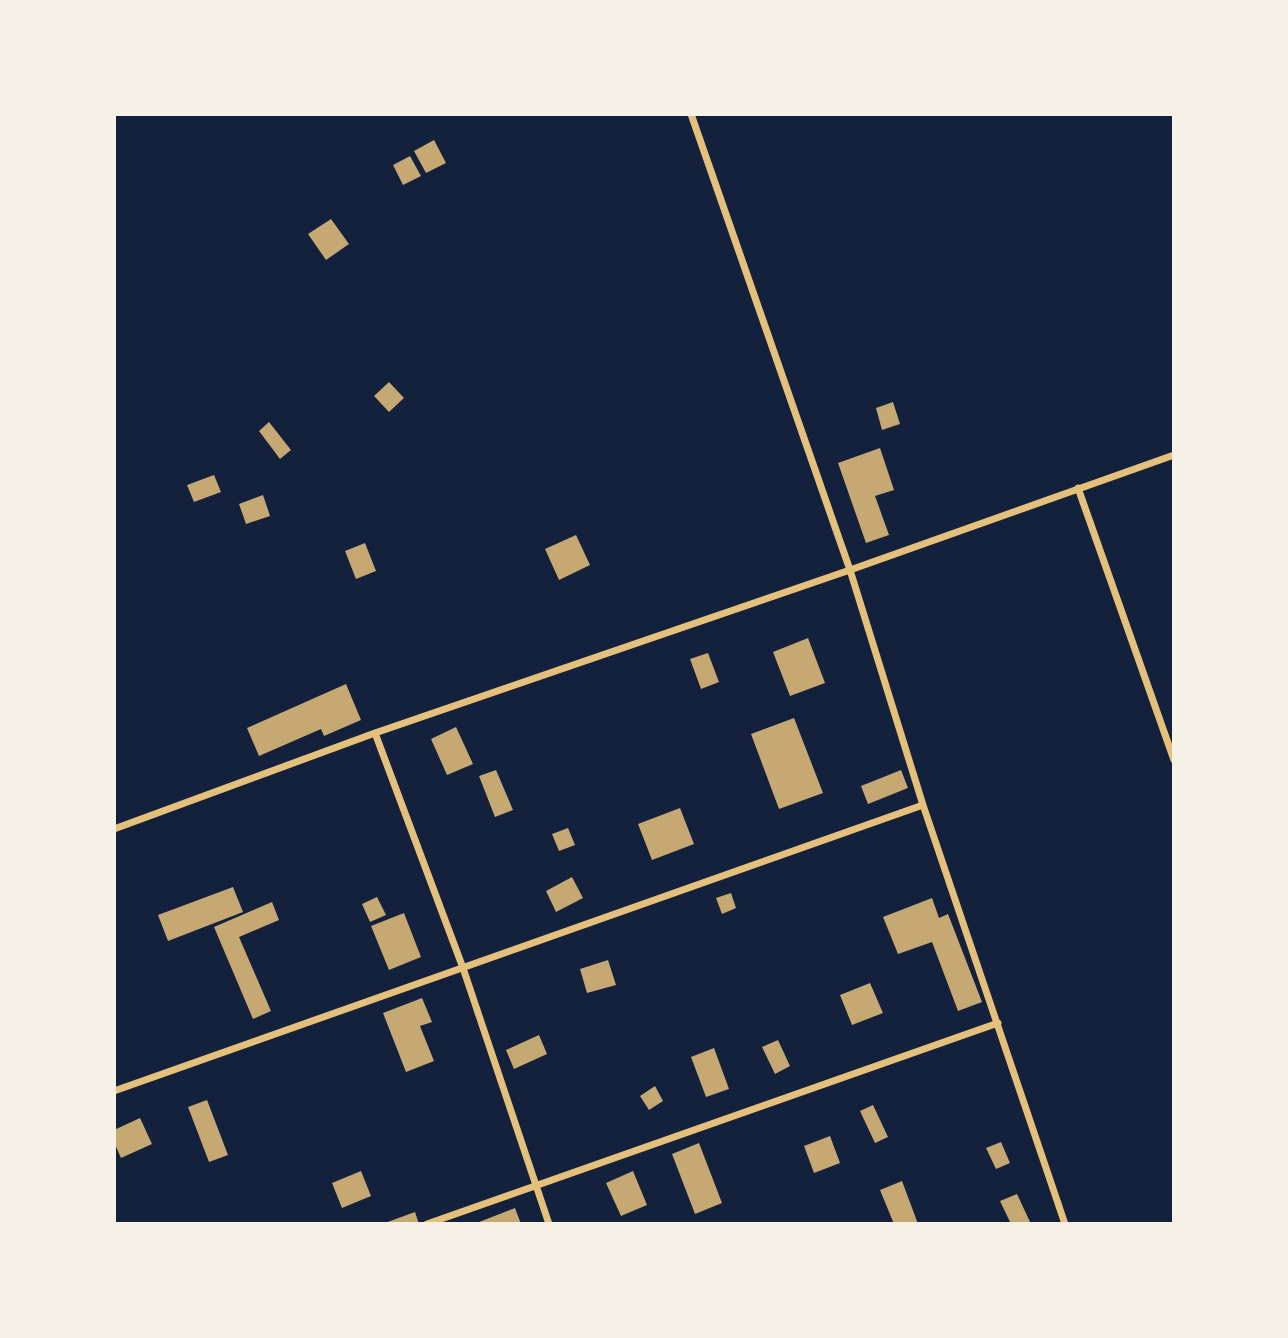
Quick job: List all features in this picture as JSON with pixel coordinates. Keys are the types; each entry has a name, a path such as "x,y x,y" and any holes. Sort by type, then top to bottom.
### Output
{"street":[{"path":"691,114 850,570 923,805 1065,1224"},
{"path":"114,829 375,733 850,570 1174,455"},
{"path":"1078,488 1174,760"},
{"path":"375,733 463,968 549,1224"},
{"path":"114,1091 923,805"},
{"path":"427,1224 998,1023"}],"building":[{"path":"434,140 446,163 426,173 414,151"},
{"path":"410,156 421,176 403,185 393,165"},
{"path":"331,219 349,244 326,260 308,234"},
{"path":"389,382 404,398 389,412 374,396"},
{"path":"893,402 900,424 882,430 876,408"},
{"path":"269,422 291,450 280,459 259,431"},
{"path":"880,448 894,490 875,496 889,535 866,543 838,463"},
{"path":"214,475 221,492 194,502 187,485"},
{"path":"263,495 270,516 246,524 239,504"},
{"path":"576,535 590,565 559,580 545,549"},
{"path":"365,543 376,571 356,579 345,551"},
{"path":"808,638 825,683 790,696 773,652"},
{"path":"708,653 719,682 701,689 690,659"},
{"path":"346,684 361,720 324,736 321,729 259,756 247,728"},
{"path":"794,718 823,793 779,809 751,734"},
{"path":"456,727 473,764 447,775 431,739"},
{"path":"496,770 513,810 495,817 479,776"},
{"path":"901,770 908,788 868,804 861,786"},
{"path":"680,808 694,844 652,860 638,824"},
{"path":"568,828 575,845 559,851 552,834"},
{"path":"572,877 583,898 556,912 546,891"},
{"path":"233,887 243,912 168,941 158,915"},
{"path":"731,893 736,908 722,914 716,898"},
{"path":"377,897 386,915 370,922 362,904"},
{"path":"932,898 939,918 948,914 982,1002 958,1011 932,942 898,954 883,917"},
{"path":"272,902 279,920 239,937 271,1011 253,1019 214,927"},
{"path":"404,913 421,957 389,970 371,926"},
{"path":"608,960 616,985 587,993 580,969"},
{"path":"870,983 883,1013 852,1025 840,995"},
{"path":"422,998 432,1022 420,1026 434,1061 406,1072 383,1013"},
{"path":"539,1035 547,1054 514,1069 506,1050"},
{"path":"778,1040 790,1066 775,1074 762,1047"},
{"path":"714,1048 729,1089 706,1097 691,1057"},
{"path":"655,1086 663,1101 649,1110 640,1096"},
{"path":"207,1100 228,1155 209,1162 188,1107"},
{"path":"873,1105 888,1137 875,1143 860,1111"},
{"path":"140,1118 152,1144 121,1158 114,1142 114,1130"},
{"path":"830,1136 840,1163 814,1173 804,1146"},
{"path":"1001,1142 1010,1163 996,1169 986,1148"},
{"path":"699,1143 722,1203 695,1214 672,1154"},
{"path":"361,1171 371,1196 342,1208 332,1183"},
{"path":"633,1171 647,1205 621,1216 606,1183"},
{"path":"902,1181 918,1224 894,1224 880,1190"},
{"path":"1017,1194 1031,1224 1011,1224 1000,1201"},
{"path":"515,1208 521,1224 474,1224"},
{"path":"415,1212 419,1224 382,1224"}]}
